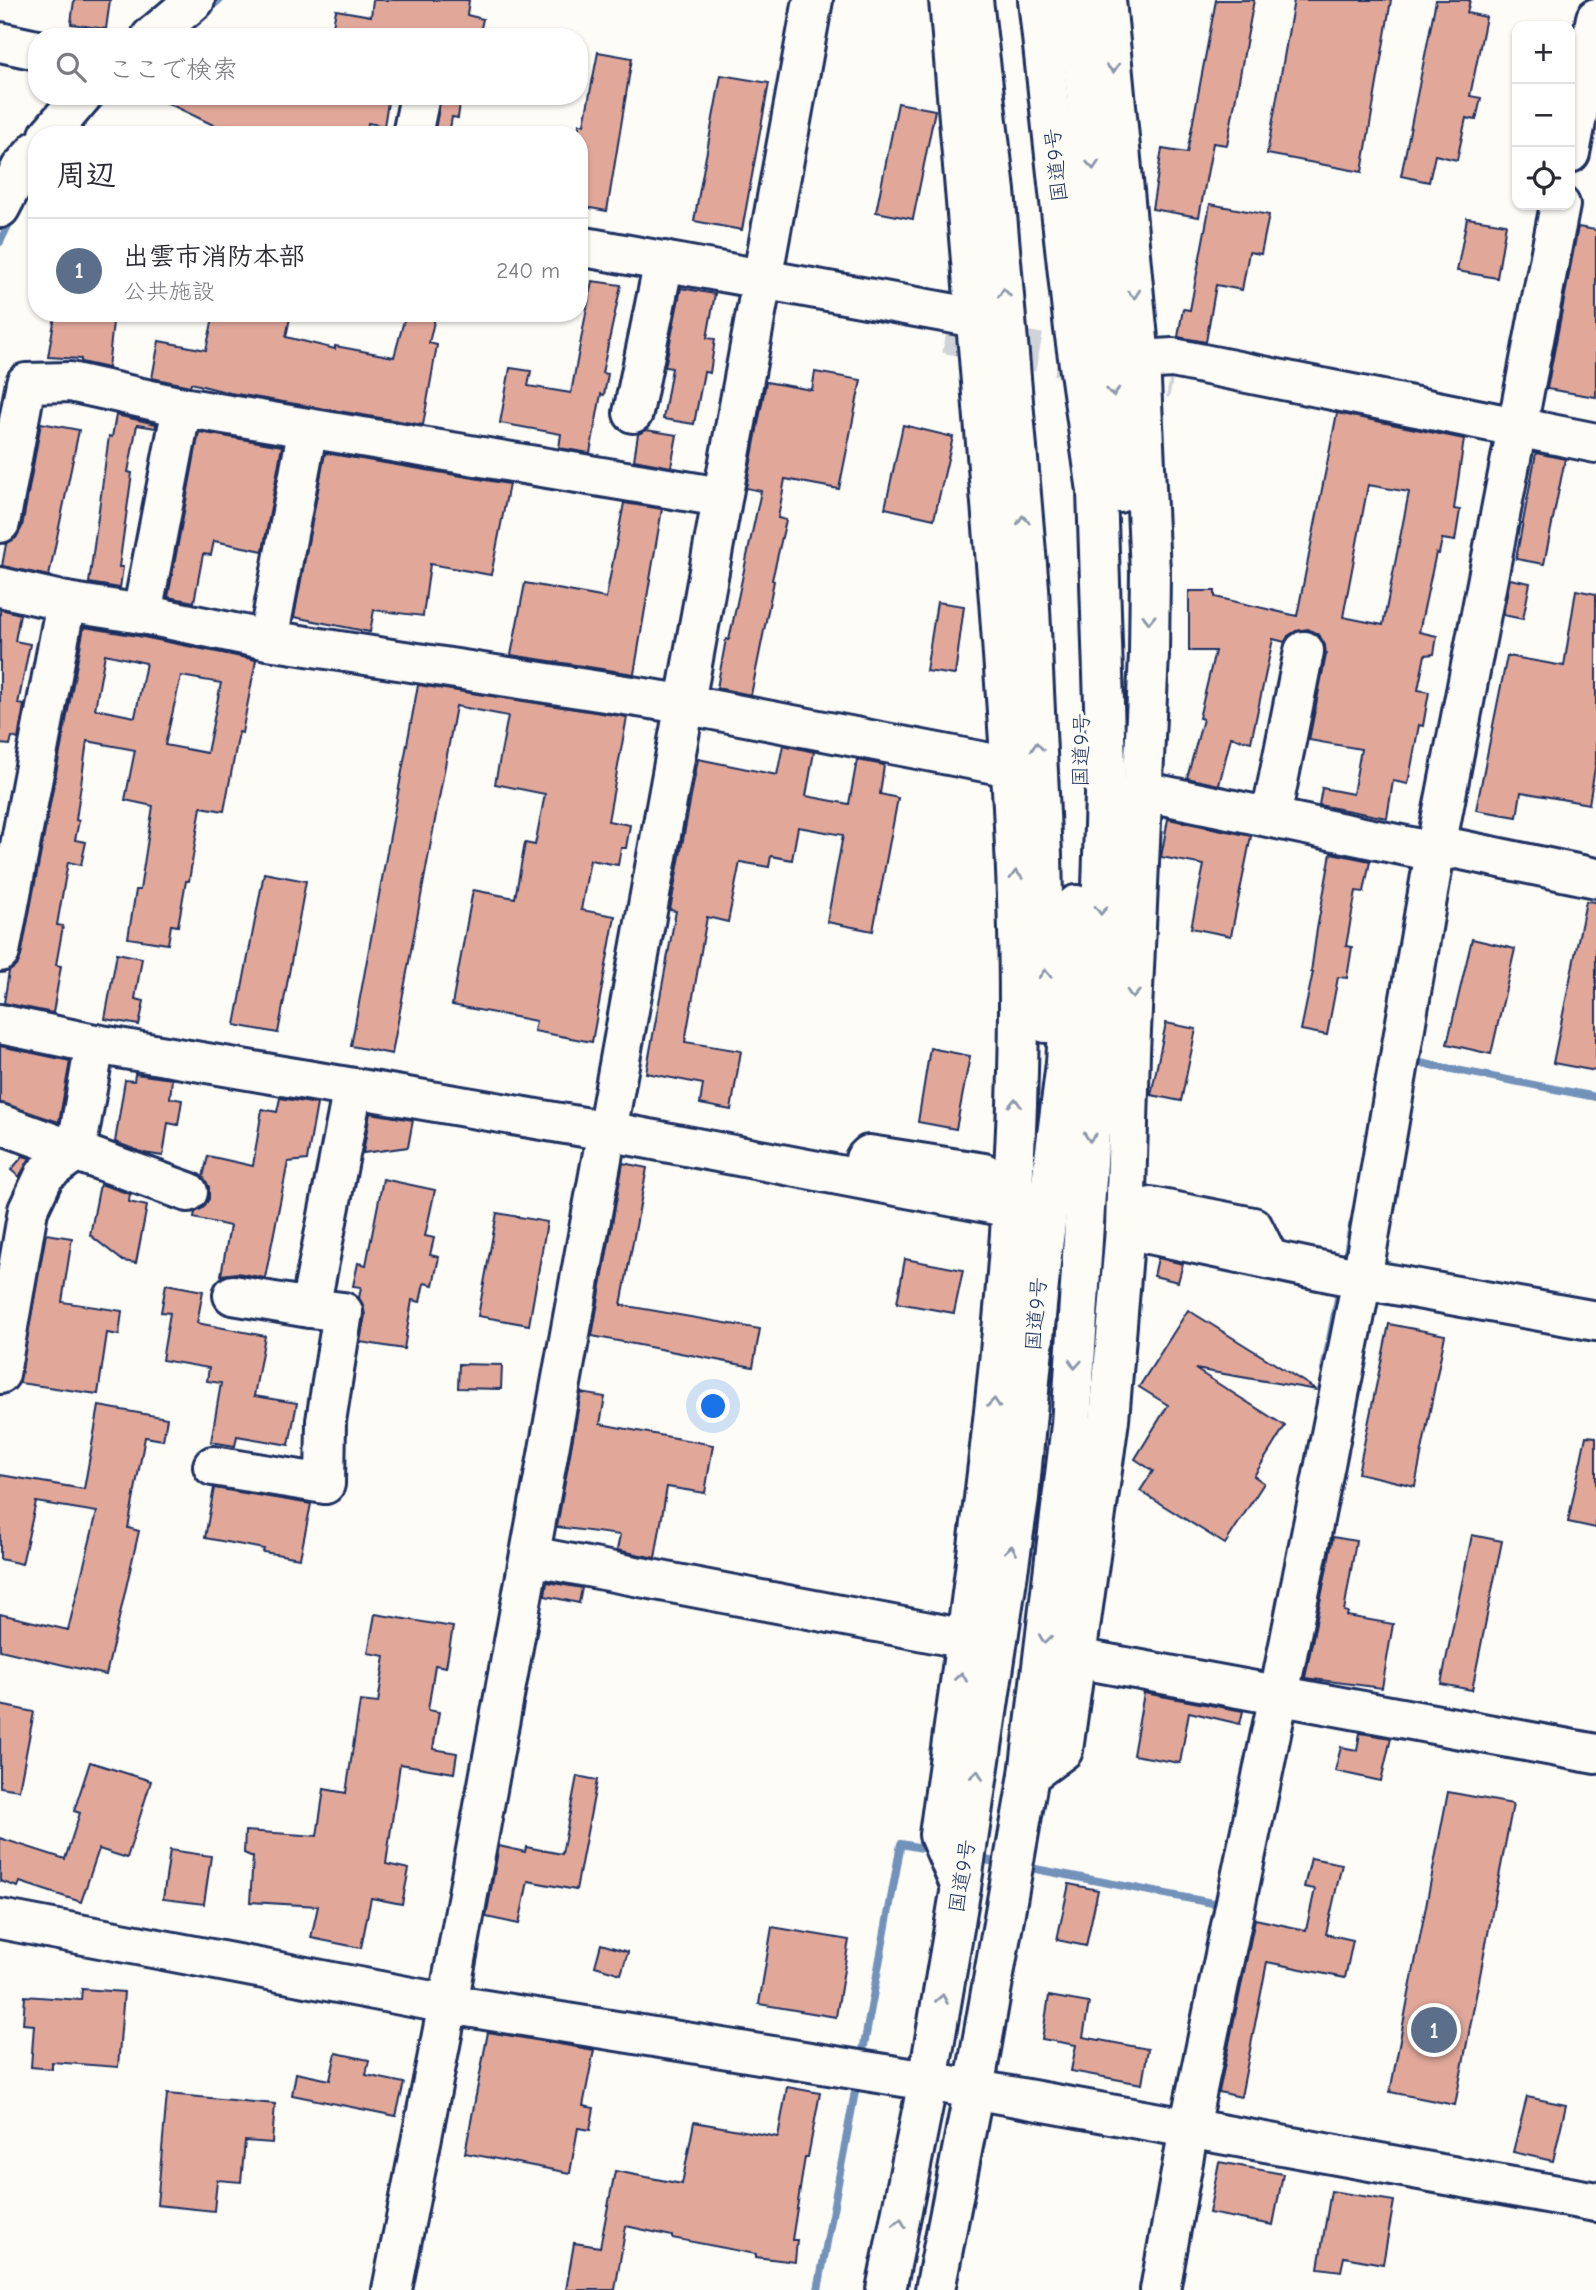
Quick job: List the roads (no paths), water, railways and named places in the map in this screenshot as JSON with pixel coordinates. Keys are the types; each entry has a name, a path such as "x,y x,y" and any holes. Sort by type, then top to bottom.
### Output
{"main road":[{"path":"392,2290 448,2004 813,0"},
{"path":"949,0 961,141 962,326 995,551 1011,767 1019,1008 1012,1208 990,1449 939,1835 961,1887"},
{"path":"973,0 995,191 1029,588 1042,855 1046,1028 1041,1263"},
{"name":"国道9号","path":"935,2290 974,2089 1029,1775 1071,1425 1098,1008 1106,765 1097,491 1074,329 1038,0"},
{"path":"1075,0 1117,433 1119,653 1106,765"},
{"path":"1029,1775 1063,1750 1138,1218 1130,1052 1143,791 1150,572 1140,360 1106,0"},
{"path":"1573,0 1596,4"},
{"path":"159,28 182,3"},
{"path":"1571,147 1596,18"},
{"path":"0,42 28,48"},
{"path":"1086,93 1119,131"},
{"path":"57,126 75,105"},
{"path":"414,126 418,105"},
{"path":"961,141 995,191"},
{"path":"0,208 24,163"},
{"path":"1160,2290 1189,2128 1362,1279 1435,852 1559,210"},
{"path":"588,248 836,293 962,326"},
{"path":"633,413 664,261"},
{"name":"国道9号","path":"886,2290 928,2081 961,1887 1019,1498 1041,1263 1066,1063 1080,850 1084,574 1074,329"},
{"path":"1140,360 1173,358 1596,443"},
{"path":"1174,379 1254,395 1277,379"},
{"path":"0,523 26,383 70,382 182,407 721,497"},
{"path":"142,614 182,407"},
{"path":"268,640 305,443"},
{"path":"1119,533 1150,572"},
{"path":"995,551 1029,588"},
{"path":"0,587 268,640 683,704 1011,767"},
{"path":"0,953 13,808 66,602"},
{"path":"1271,817 1304,652"},
{"path":"1143,791 1435,852 1457,849 1596,878"},
{"path":"1098,1008 1130,1052"},
{"path":"0,1024 94,1044 607,1131 857,1166 1012,1208"},
{"path":"0,1374 28,1210 45,1174 76,1151 94,1044"},
{"path":"310,1308 353,1088"},
{"path":"0,1124 188,1192"},
{"path":"857,1166 973,1162"},
{"path":"1186,1193 1244,1203 1261,1243"},
{"path":"1138,1218 1261,1243 1362,1279 1596,1321"},
{"path":"214,1465 325,1484 326,1421 343,1312 233,1295"},
{"path":"1071,1425 1101,1479"},
{"path":"990,1449 1019,1498"},
{"path":"530,1556 966,1639"},
{"path":"1076,1658 1596,1754"},
{"path":"0,1919 448,2004 928,2081 1596,2202"}],"waterway":[{"path":"205,12 219,0"},
{"path":"92,111 98,105"},
{"path":"0,242 12,217"},
{"path":"1410,1061 1596,1097"},
{"path":"1345,1264 1352,1225"},
{"path":"1324,1370 1341,1283"},
{"path":"861,2062 901,1844 933,1850"},
{"path":"976,1858 1005,1864"},
{"path":"1025,1867 1223,1905 1223,1902"},
{"path":"818,2290 857,2081"}],"tunnel":[{"path":"946,334 1173,379"}],"place":[{"name":"出雲市消防本部","path":"1434,2030"}]}
